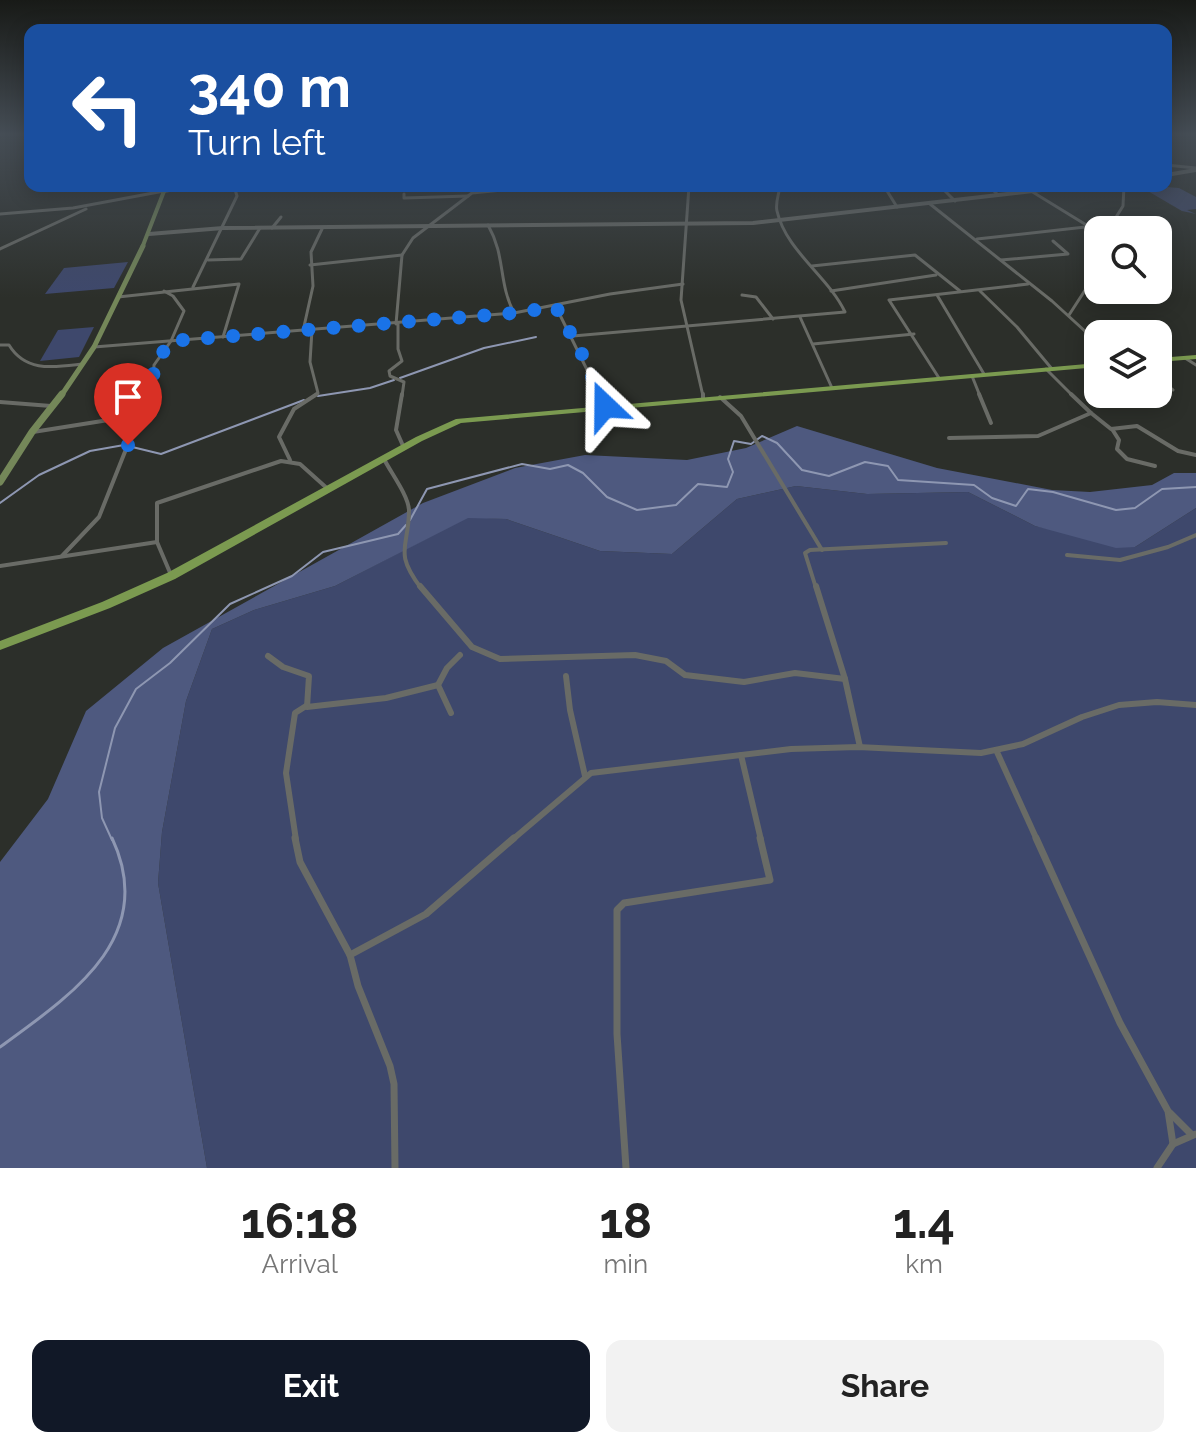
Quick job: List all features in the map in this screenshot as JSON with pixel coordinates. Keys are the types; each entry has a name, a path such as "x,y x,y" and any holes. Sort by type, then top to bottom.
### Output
{"highway":[{"path":"1172,359 1196,357"},
{"path":"0,646 171,576 440,428 470,419 1084,368"}],"main road":[{"path":"0,482 2,474 94,347 149,234 164,192"}],"street":[{"path":"0,214 89,206 148,192"},
{"path":"193,288 223,228 237,196 236,192"},
{"path":"404,448 396,430 404,382 390,376 389,371 402,361 397,324 402,255 413,238 473,192"},
{"path":"404,194 404,198 494,192"},
{"path":"689,192 691,212 687,226 682,313 699,364 703,398"},
{"path":"573,336 845,312 781,221 776,204 779,192"},
{"path":"888,192 897,207"},
{"path":"946,192 956,201"},
{"path":"995,192 999,196"},
{"path":"149,234 223,228 322,229 488,224 687,226 781,221 1025,192"},
{"path":"1033,192 1084,224"},
{"path":"1117,216 1123,206 1124,192"},
{"path":"930,204 1084,329"},
{"path":"0,249 89,206"},
{"path":"272,228 281,217"},
{"path":"488,224 494,233 503,264 503,291 514,313"},
{"path":"976,239 1084,226"},
{"path":"207,261 241,259 260,228"},
{"path":"303,331 313,286 311,252 322,229"},
{"path":"1000,260 1068,254 1053,241"},
{"path":"310,265 402,255"},
{"path":"811,266 915,255 962,292"},
{"path":"831,291 937,275"},
{"path":"94,347 514,313 610,294 683,284"},
{"path":"939,378 914,334 889,300 1028,284"},
{"path":"117,298 239,285 223,337"},
{"path":"979,290 1026,336 1049,369 1091,413 1111,429 1119,440 1117,449 1122,456 1155,466"},
{"path":"62,556 99,517 140,415 155,372 154,365 171,341 184,311 173,296 164,291"},
{"path":"1069,315 1084,292"},
{"path":"742,295 756,297 773,319"},
{"path":"937,295 984,374"},
{"path":"556,307 605,406"},
{"path":"800,317 832,388"},
{"path":"312,330 309,363 318,393 294,409 279,437 290,460 305,467 329,490"},
{"path":"813,344 914,334"},
{"path":"0,345 9,345 12,352 34,367 84,364"},
{"path":"1185,358 1196,365"},
{"path":"972,376 991,423"},
{"path":"720,397 741,416 822,550"},
{"path":"0,402 51,406"},
{"path":"949,438 1038,436 1091,413"},
{"path":"32,432 140,415"},
{"path":"1111,429 1137,426 1178,451 1196,455"},
{"path":"384,459 409,508 403,542 405,561 414,579 441,614 472,647 500,659 635,655 666,661 685,675 744,682 795,673 845,679"},
{"path":"171,576 157,542 156,506 161,500 290,460"},
{"path":"1067,555 1120,560 1168,547 1196,535"},
{"path":"0,566 157,542"},
{"path":"860,747 845,679 805,557 806,551 946,543"},
{"path":"451,713 438,685 447,668 460,655"},
{"path":"268,656 283,667 309,676 306,706"},
{"path":"566,676 570,710 585,776"},
{"path":"395,1168 394,1084 350,955 300,862 289,808 286,773 289,738 295,713 306,706 356,703 438,685"},
{"path":"350,955 426,914 585,776 741,754 860,747 997,752 1030,742 1088,714 1116,705 1146,701 1196,705"},
{"path":"997,752 1120,1023 1168,1111 1194,1134 1173,1144 1157,1168"},
{"path":"626,1168 617,1034 617,910 624,903 770,880 741,754"},
{"path":"1168,1111 1173,1144"}],"shaded area":[{"path":"1172,189 1180,189 1196,197 1196,209 1187,210 1196,214 1182,211 1149,192 1172,192"},
{"path":"128,262 114,288 45,294 64,268"},
{"path":"94,327 79,357 40,361 58,330"},
{"path":"797,426 937,468 1052,490 1090,492 1152,485 1174,473 1196,473 1196,508 1135,547 1116,548 1035,526 968,492 867,494 796,486 737,499 672,554 600,551 506,519 468,518 335,586 254,610 212,629 186,701 162,832 158,883 207,1168 0,1168 0,862 48,799 86,711 163,648 423,503 515,468 585,455 687,460 746,448"},
{"path":"796,486 867,494 968,492 1035,526 1135,547 1196,508 1196,1168 207,1168 158,883 162,832 186,701 212,629 254,610 335,586 468,517 506,519 600,551 672,554 737,499"}],"waterway":[{"path":"400,378 484,348 536,337"},
{"path":"318,396 370,388 394,380"},
{"path":"0,503 39,475 90,451 124,445 161,454 304,400"},
{"path":"410,520 427,489 522,464 550,469 568,465 583,473 607,497 637,510 676,505 698,484 727,487 733,472 728,459 734,441 751,444 762,436 777,443 802,470 829,476 865,462 888,466 898,480 974,485 992,498 1016,506 1028,489 1053,492 1116,510 1135,508 1162,489 1196,487"},
{"path":"112,840 102,818 99,792 115,728 136,689 170,663 230,604 292,576 323,552 398,534 406,525"},
{"path":"0,1047 79,985 100,961 116,935 124,906 124,874 112,838"}],"route":[{"path":"128,445 153,380 154,365 171,341 556,307 581,352 605,406"}]}
